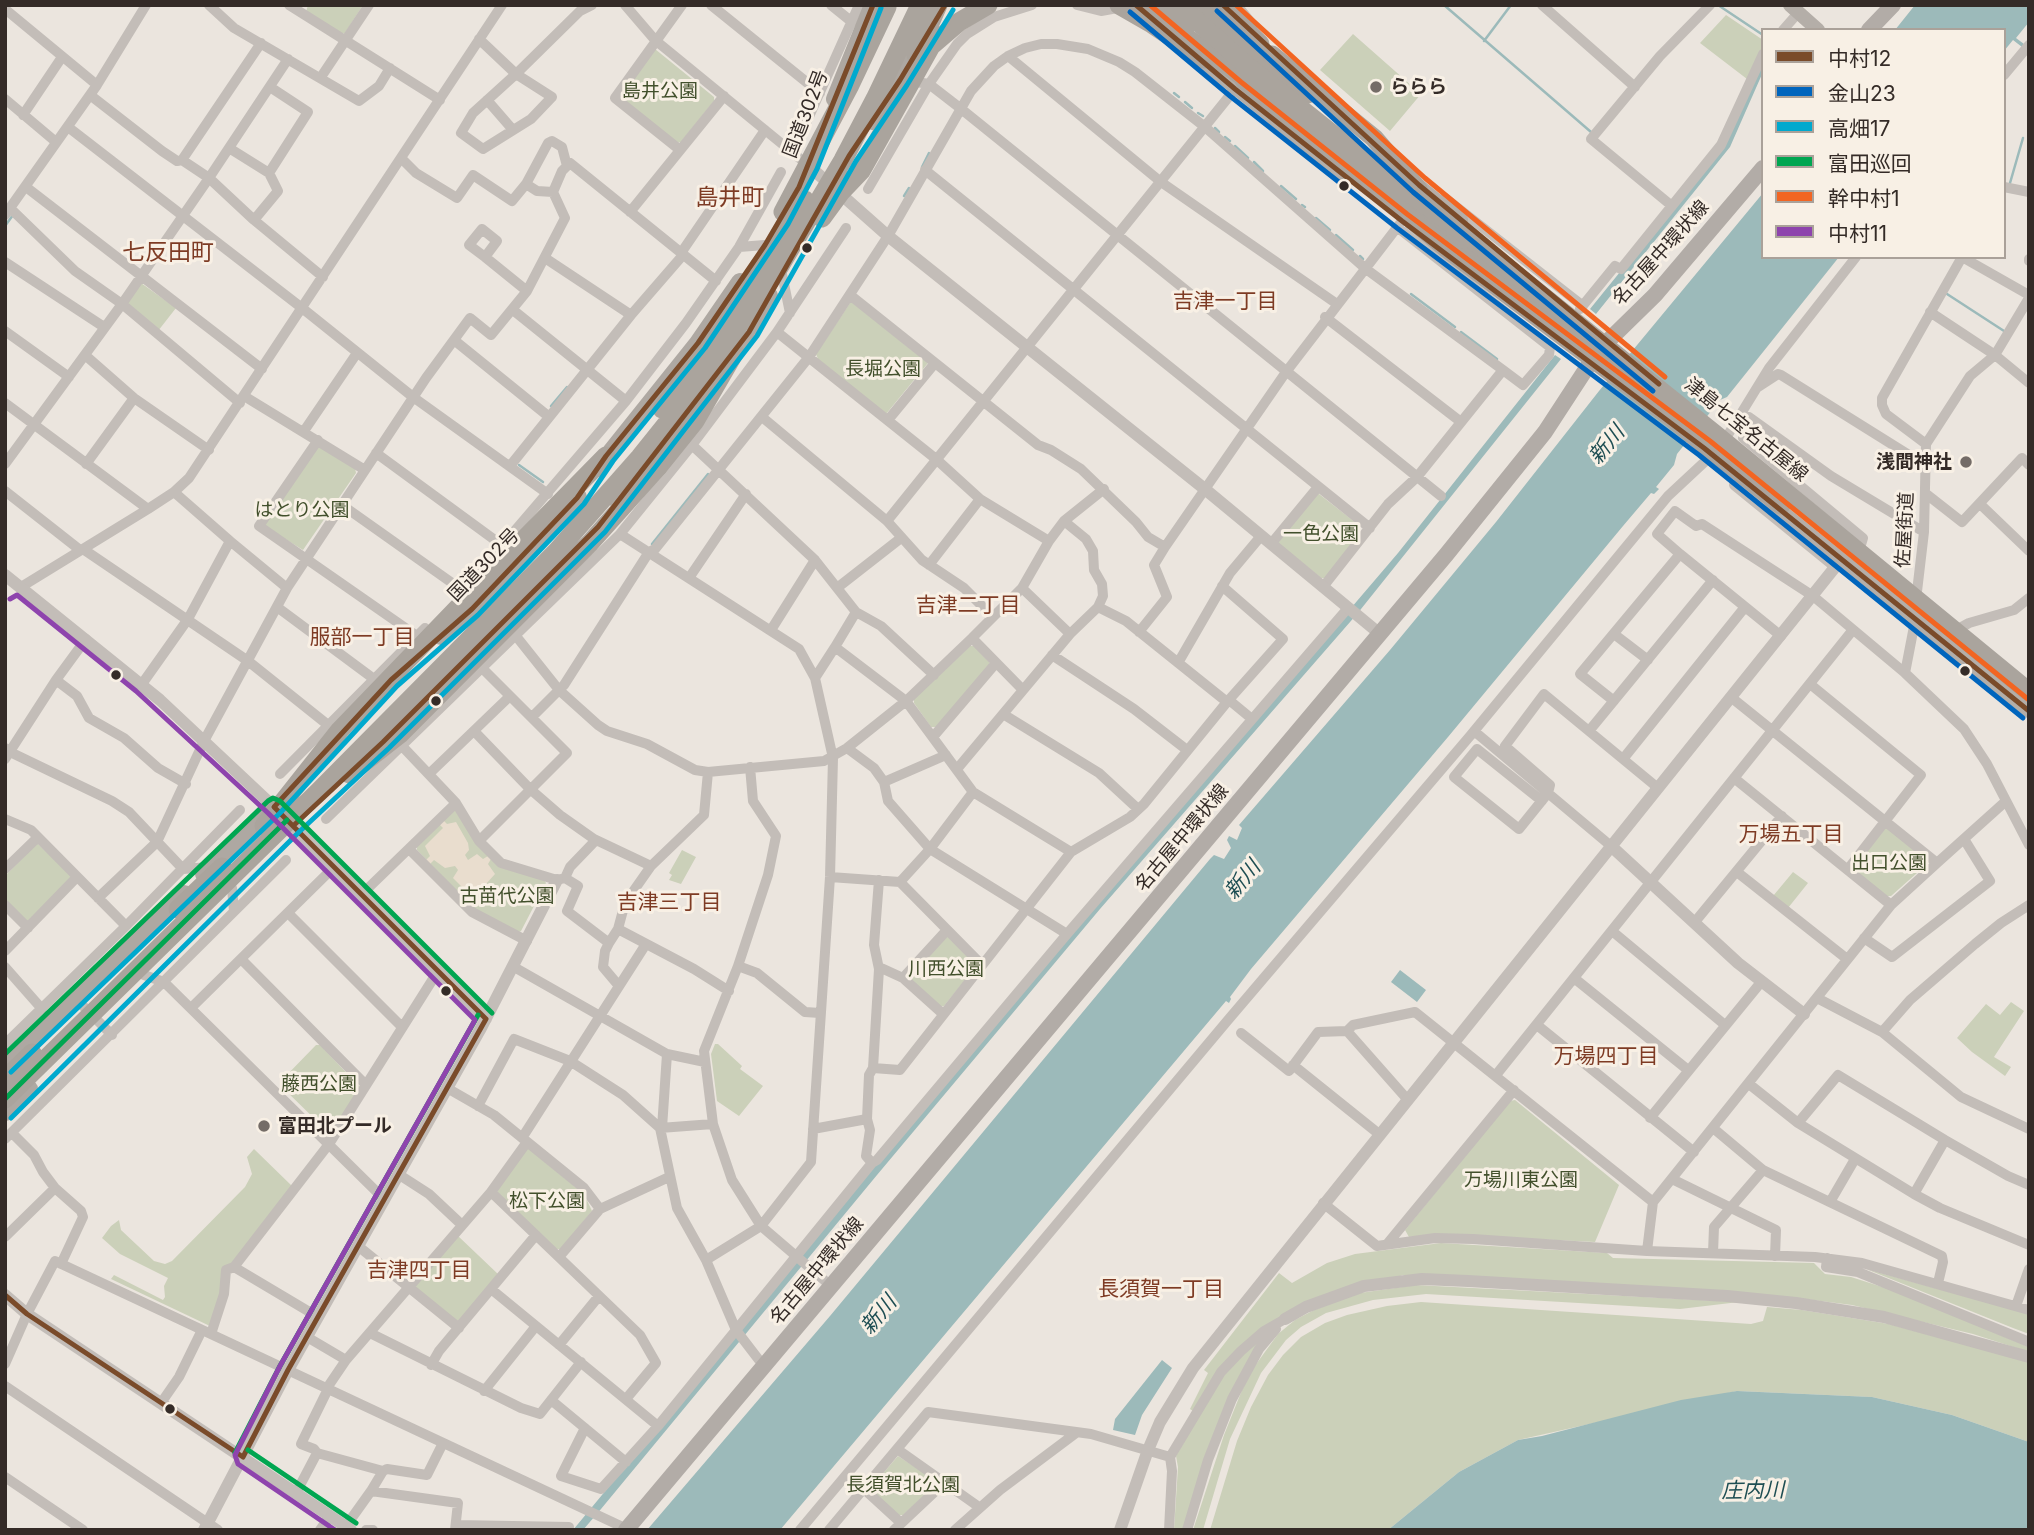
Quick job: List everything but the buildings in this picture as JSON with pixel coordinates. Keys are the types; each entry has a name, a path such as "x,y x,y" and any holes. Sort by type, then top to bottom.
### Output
{"highway":[{"name":"国道302号","path":"5,1066 274,807 391,680 472,609 578,498 606,456 698,343 765,245 799,187 848,48 873,5"},
{"path":"729,316 850,85 887,5"},
{"path":"279,827 555,534 623,458 664,407 774,249 831,155 906,5"},
{"path":"674,415 743,323 812,214 875,100 920,5"},
{"path":"5,1099 556,552 674,415 726,352 895,99 938,5"},
{"path":"5,1079 279,827 383,741 598,527 650,467 695,421 945,5"},
{"path":"836,189 861,171 931,47 958,22 988,5"},
{"path":"1119,5 1146,19 1204,59"},
{"path":"1162,5 1402,222"},
{"path":"1179,5 1252,70 1360,156 1460,230 1716,435 2029,692"},
{"path":"1196,5 1264,65 1307,93 1418,188"},
{"path":"1222,5 1245,31 1272,55 1374,138 1460,230"},
{"path":"1139,7 1161,22 1402,222 1487,280 1674,420 2029,709"},
{"path":"1139,7 1670,410 1674,420"},
{"path":"5,1112 232,888 279,827 340,730 502,554 606,456"},
{"path":"279,827 400,734 590,543 650,467"}],"main road":[{"name":"津島七宝名古屋線","path":"1222,5 1418,188 2029,685"},
{"path":"1871,28 1894,5"},
{"path":"1241,84 1402,222 1708,451 1838,564 1916,620 2029,709"},
{"name":"名古屋中環状線","path":"626,1530 710,1434 827,1291 1380,634 1545,432 1594,366 1761,170"}],"street":[{"path":"146,5 97,85 26,187 9,205 75,271 122,304 242,400 304,431 365,470"},
{"path":"209,5 234,28 359,101 379,86 390,68"},
{"path":"289,5 301,9 440,100"},
{"path":"321,77 369,5"},
{"path":"5,592 148,509 174,492 188,478 502,5"},
{"path":"479,39 516,74 552,97 531,119 483,149 461,133 473,113 516,74 580,11 592,5"},
{"path":"625,5 655,40 836,189 888,236 1206,490 1380,634"},
{"path":"680,150 615,98 682,5"},
{"path":"711,5 820,93"},
{"path":"831,5 852,22"},
{"path":"803,130 820,93 848,48 852,22 859,5"},
{"path":"964,5 967,34"},
{"path":"868,189 929,84 967,34 994,17 1032,5"},
{"path":"1077,5 1101,10 1139,7"},
{"path":"1237,5 1274,52"},
{"path":"1542,5 1635,87"},
{"path":"1672,206 1591,139 1660,57 1710,5"},
{"path":"5,9 97,85"},
{"path":"1786,28 1803,17"},
{"path":"182,160 261,43"},
{"path":"532,717 559,690 649,552 655,549 809,357 888,236 960,108 982,78 1008,56 1024,48 1057,44 1077,47 1105,55 1135,72 1205,127 1367,269 1523,385 1549,355 1552,345 1402,222 1367,269 1325,317 1165,547 1154,565 1167,597 1139,632"},
{"path":"2006,73 2029,45"},
{"path":"1008,56 1161,182 1337,304"},
{"path":"23,115 62,57"},
{"path":"1418,188 1443,197 1582,308 1615,266 1621,269 1724,140 1761,58"},
{"path":"5,464 122,304 288,59"},
{"path":"900,80 929,84 1441,496"},
{"path":"887,521 1241,84"},
{"path":"269,173 308,112 270,87"},
{"path":"90,95 162,151 177,161 182,160 209,178 254,220 323,277"},
{"path":"630,212 724,96"},
{"path":"5,99 57,142"},
{"path":"487,100 513,130"},
{"path":"68,127 413,397 548,494"},
{"path":"510,466 682,254 765,130"},
{"path":"401,158 416,173 457,198 473,176 512,201 526,184 548,143 552,141 562,147 566,166"},
{"path":"229,148 269,173 278,191 254,220"},
{"path":"98,898 157,842 204,741 287,588 413,397 470,318 491,335 527,291 565,218 553,192 566,166 570,163 716,281"},
{"path":"925,170 1370,528"},
{"path":"281,774 462,590 502,554 687,323 739,247 781,172"},
{"path":"526,184 537,191 553,192"},
{"path":"26,187 262,369"},
{"path":"2006,187 2029,192"},
{"path":"326,819 620,534 692,445 777,332 846,228"},
{"path":"739,247 765,245"},
{"path":"485,257 527,291"},
{"path":"545,258 631,315"},
{"path":"1722,435 1769,368 1854,259"},
{"path":"1961,259 1882,398 1886,414 1926,444 1970,376 1995,355 2029,296 1965,259"},
{"path":"5,262 104,327"},
{"path":"782,274 790,313"},
{"path":"850,295 1038,445 1081,469 1104,489 1148,537 1165,547"},
{"path":"513,310 626,401"},
{"path":"1930,312 1995,355 2029,383"},
{"path":"1325,317 1461,422"},
{"path":"5,331 69,377"},
{"path":"777,332 936,459 980,499 1049,541"},
{"path":"454,340 548,416"},
{"path":"304,431 358,353"},
{"path":"85,355 134,398 209,450"},
{"path":"888,420 935,363"},
{"path":"1323,587 1388,505 1417,477 1503,370"},
{"path":"1756,388 1778,374 1781,375 1925,465"},
{"path":"86,464 134,398"},
{"path":"5,404 148,509"},
{"path":"762,416 887,521 929,565 964,588 992,616"},
{"path":"1749,417 1831,476 1924,532"},
{"path":"1743,438 1863,538 1860,548"},
{"path":"318,440 259,526 417,636"},
{"name":"佐屋街道","path":"1905,673 1916,620 1916,594 1920,582 1926,444"},
{"path":"692,445 719,467 815,560 856,612 881,626 934,676"},
{"path":"800,1530 1474,731 1668,495 1708,451"},
{"path":"376,453 502,554"},
{"path":"579,457 606,456"},
{"path":"1925,493 1962,522 2022,458 2029,465"},
{"path":"649,498 650,467"},
{"path":"1121,1530 1160,1422 1193,1368 1838,564 1734,485"},
{"path":"1178,663 1230,573 1318,487"},
{"path":"516,636 559,690 607,731 647,744 695,770 708,772 824,761 847,748 934,676 1023,588 1049,541 1064,521 1104,489"},
{"path":"5,491 81,549 248,661 328,725"},
{"path":"174,492 287,588"},
{"path":"689,578 746,494"},
{"path":"929,565 980,499"},
{"path":"1980,503 2029,551"},
{"path":"341,505 462,590"},
{"path":"1781,636 1657,534 1675,511 1696,526 1702,524 1813,596 1905,673 1964,729 1987,764 2029,845"},
{"path":"957,769 1070,634 1098,607 1103,596 1102,584 1094,570 1093,551 1086,540 1064,521"},
{"path":"620,534 799,649 815,678 832,758 830,877 811,1162 761,1226 706,1260"},
{"path":"837,588 901,538"},
{"path":"142,684 188,619 230,541"},
{"path":"1614,701 1580,674 1681,554"},
{"path":"771,630 815,560"},
{"path":"554,572 583,569"},
{"path":"5,575 142,684 204,741 274,807 279,827 334,867 486,1019"},
{"path":"1589,731 1713,580"},
{"path":"873,1068 900,1070 1071,852 1130,817 1138,809 1283,639 1222,586"},
{"path":"1023,588 1070,634"},
{"path":"1958,629 1969,623 2014,610 2029,598"},
{"path":"277,607 374,679"},
{"path":"1098,607 1126,621 1252,719"},
{"path":"1623,759 1745,607"},
{"path":"815,678 856,612"},
{"path":"585,1428 561,1476 601,1489 739,1334 796,1256 872,1163 985,1034 1067,934 1252,719 1353,612"},
{"path":"1496,1075 1852,631"},
{"path":"1614,634 1648,660"},
{"path":"972,638 1023,690"},
{"path":"86,639 7,753 112,801 129,812 183,869"},
{"path":"835,647 906,701 973,792 1071,852"},
{"path":"1052,655 1134,709 1187,750"},
{"path":"933,737 996,663"},
{"path":"479,841 567,753 482,668"},
{"path":"56,680 77,696 89,718 124,738 158,768 186,784"},
{"path":"1810,684 1921,775 1848,869"},
{"path":"1658,788 1544,694 1505,746 1550,785 1545,797 1518,829 1454,777 1477,749 1545,797 1611,846 1694,923 1804,1014"},
{"path":"430,774 510,696"},
{"path":"1732,698 1937,863"},
{"path":"353,721 356,699"},
{"path":"1003,714 1099,773 1138,809"},
{"path":"474,731 530,789 560,815 596,840 651,866"},
{"path":"1474,731 1545,797"},
{"path":"383,741 406,742"},
{"path":"406,742 456,803 479,841 501,863 561,879 578,887 567,911 610,943"},
{"path":"847,748 874,768 884,782 888,801 930,849 1067,934"},
{"path":"884,782 946,755"},
{"path":"710,1434 739,1383 807,1308 827,1291 805,1264 761,1226 732,1180 713,1124 704,1051 738,966 768,875 776,836 753,801 750,767"},
{"path":"619,986 603,967 605,951 618,929 625,903 651,866 704,815 708,772"},
{"path":"1734,778 1891,905"},
{"path":"900,882 930,849 973,792"},
{"path":"1647,1251 1653,1202 1864,938 1891,905 2006,802"},
{"path":"362,894 456,803"},
{"path":"5,1044 240,810"},
{"path":"1694,923 1782,816"},
{"path":"5,819 31,830 126,926"},
{"path":"5,870 38,837"},
{"path":"1864,938 1892,957 1990,881 1964,839"},
{"path":"5,1385 210,1527 288,1370 486,1019 561,879 596,840"},
{"path":"410,850 472,912 527,941"},
{"path":"61,1264 83,1217 81,1211 55,1188 34,1155 8,1136 286,860"},
{"path":"183,869 212,867"},
{"path":"191,1008 334,867"},
{"path":"1737,872 1847,960"},
{"path":"5,951 77,877"},
{"path":"830,877 900,882 982,965"},
{"path":"872,1163 866,1156 870,1130 867,1119 869,1075 873,1068 879,967 874,945 878,880"},
{"path":"232,888 234,911"},
{"path":"5,905 28,928"},
{"path":"1882,1032 1910,1000 2001,923 2029,905"},
{"path":"288,913 402,1027"},
{"path":"618,929 694,968 729,991"},
{"path":"903,978 947,930"},
{"path":"1612,931 1725,1025"},
{"path":"443,1443 427,1475 387,1469 383,1471 317,1453 314,1448 301,1444 328,1389 346,1360 491,1192 570,1061 646,944"},
{"path":"241,959 366,1085"},
{"path":"738,966 757,973 805,1012 820,1013"},
{"path":"5,967 42,1009"},
{"path":"514,967 667,1054 705,1062"},
{"path":"879,967 903,978 943,1014"},
{"path":"161,1403 207,1332 224,1294 226,1270 234,1267 329,1144 438,971"},
{"path":"144,975 164,982 384,1199"},
{"path":"1574,978 1688,1070"},
{"path":"1650,1118 1762,981"},
{"path":"74,997 112,1035"},
{"path":"1817,998 1882,1032 1961,1097 2029,1129"},
{"path":"1241,1033 1289,1070 1318,1032 1347,1031 1353,1025 1415,1012 1455,1041 1653,1202"},
{"path":"1537,1025 1694,1152"},
{"path":"1347,1031 1407,1099"},
{"path":"478,1105 514,1039 570,1061 623,1095 661,1128 713,1124"},
{"path":"667,1054 661,1128 677,1208 706,1260 739,1334 759,1360"},
{"path":"1293,1065 1379,1134"},
{"path":"1797,1124 1838,1075 1945,1140 2029,1185"},
{"path":"1749,1084 1797,1124 1940,1209 2029,1245"},
{"path":"447,1088 494,1115 584,1188 600,1209"},
{"path":"1388,1243 1514,1090"},
{"path":"813,1129 867,1119"},
{"path":"1713,1128 1763,1170 1942,1256 1938,1283"},
{"path":"1914,1194 1945,1140"},
{"path":"1830,1202 1854,1158"},
{"path":"1713,1253 1714,1227 1763,1170"},
{"path":"398,1174 429,1194 462,1226"},
{"path":"559,1257 600,1209 670,1177"},
{"path":"1672,1179 1776,1230 1775,1256"},
{"path":"5,1237 55,1188"},
{"path":"491,1192 640,1335 656,1363 626,1399"},
{"path":"1323,1203 1377,1245 1435,1238 1473,1239 1647,1251 1827,1258 1862,1263 2029,1310"},
{"path":"432,1364 458,1328 536,1235"},
{"path":"358,1246 458,1328"},
{"path":"1827,1258 1826,1267 1858,1272 2029,1342"},
{"path":"5,1364 55,1261 626,1530"},
{"path":"234,1267 318,1317"},
{"path":"2016,1306 2029,1269"},
{"path":"1170,1530 1170,1457 1221,1372 1264,1331 1317,1302 1364,1286 1422,1279 1727,1296 1797,1303 1884,1317 2029,1357"},
{"path":"491,1289 658,1426"},
{"path":"5,1295 27,1314 349,1528 383,1471"},
{"path":"559,1345 599,1296"},
{"path":"1187,1530 1208,1460 1232,1399 1259,1349 1285,1320"},
{"path":"484,1391 536,1326"},
{"path":"370,1333 521,1409 540,1414 581,1362"},
{"path":"307,1337 346,1360"},
{"path":"551,1401 626,1462"},
{"path":"830,1530 928,1412 1091,1434 1170,1457"},
{"path":"955,1530 979,1507 1076,1433"},
{"path":"897,1449 979,1507"},
{"path":"296,1493 317,1453"},
{"path":"5,1477 83,1530"},
{"path":"864,1489 897,1526 944,1483"},
{"path":"371,1491 458,1503 456,1527 569,1527 566,1530"},
{"path":"320,1530 330,1516"},
{"path":"366,1530 373,1530"}],"green space":[{"path":"308,5 363,5 345,33 341,34 306,12"},
{"path":"1726,15 1761,39 1761,53 1747,79 1700,43"},
{"name":"ららら","path":"1353,34 1421,94 1390,131 1320,70"},
{"name":"島井公園","path":"655,49 714,97 714,101 681,142 677,143 621,97"},
{"path":"141,283 176,308 158,331 125,305"},
{"name":"長堀公園","path":"850,303 928,363 886,414 818,359 816,354"},
{"name":"はとり公園","path":"321,447 355,468 356,473 303,550 264,526 317,448"},
{"name":"一色公園","path":"1316,494 1360,526 1360,533 1325,578 1321,578 1278,543"},
{"path":"970,646 974,646 989,662 989,666 936,727 931,727 914,699"},
{"name":"古苗代公園","path":"456,811 499,867 544,880 546,883 521,931 475,910 417,850 417,845"},
{"name":"出口公園","path":"1887,828 1926,860 1926,865 1891,896 1887,896 1855,871 1854,865 1883,829"},
{"path":"37,843 71,878 28,922 5,902 5,876"},
{"path":"682,850 696,857 681,884 669,880 672,875 669,873"},
{"path":"1793,872 1808,883 1788,908 1773,896"},
{"name":"川西公園","path":"944,937 948,937 974,963 975,968 944,1006 940,1007 910,979 910,975"},
{"path":"2011,1002 2024,1011 1994,1057 2011,1067 2005,1076 1957,1038 1986,1004 2000,1015"},
{"path":"715,1044 742,1066 740,1069 763,1086 739,1116 717,1101 711,1054"},
{"name":"藤西公園","path":"316,1045 320,1045 360,1087 332,1133 280,1085"},
{"name":"万場川東公園","path":"1515,1100 1619,1185 1595,1242 1436,1234 1409,1237 1405,1230 1510,1101"},
{"path":"254,1149 292,1186 232,1264 212,1327 111,1279 114,1275 163,1300 164,1286 168,1278 120,1254 102,1238 119,1220 121,1230 154,1261 165,1264 172,1261 245,1187 252,1174 247,1157"},
{"name":"松下公園","path":"525,1149 529,1149 584,1194 592,1211 561,1249 555,1249 498,1194 497,1189"},
{"path":"457,1235 499,1275 460,1320 456,1321 415,1288 415,1284"},
{"path":"1441,1243 1607,1253 1613,1258 1814,1263 1825,1274 1851,1277 1892,1290 2029,1347 2029,1352 1973,1334 1852,1305 1805,1299 1403,1275 1258,1331 1193,1411 1190,1409 1208,1373 1204,1370 1279,1273 1292,1283 1327,1263 1355,1254"},
{"path":"1866,1269 2029,1314 2029,1334 2013,1328"},
{"path":"1416,1285 1739,1302 1680,1309 1426,1294 1373,1300 1326,1313 1301,1327 1286,1340 1261,1373 1230,1439 1203,1530 1193,1530 1224,1435 1242,1390 1254,1367 1278,1334 1295,1320 1314,1310 1360,1293"},
{"path":"1421,1302 1751,1324 1763,1321 1767,1307 1889,1324 2029,1362 2029,1442 1952,1415 1872,1397 1737,1391 1518,1440 1459,1472 1388,1530 1210,1530 1237,1441 1251,1407 1268,1375 1283,1355 1301,1337 1325,1323 1387,1306"},
{"path":"1267,1334 1252,1353 1185,1530 1174,1530 1178,1467 1176,1456 1220,1379 1243,1352"},
{"name":"長須賀北公園","path":"898,1456 935,1480 936,1485 903,1515 899,1515 871,1491 871,1487"}],"shaded area":[{"path":"443,820 447,824 456,822 468,843 469,850 465,855 468,860 477,854 483,859 488,856 491,859 488,864 495,874 476,895 483,902 479,905 473,899 469,904 464,899 469,894 453,878 458,870 455,866 445,868 434,860 430,864 426,860 430,856 425,846 443,828 439,824"}],"water":[{"path":"1915,5 2029,5 2029,22 2016,38 2024,44 2022,47 2013,40 2006,49 2006,28 1897,28"},
{"path":"1761,63 1761,77 1730,147 1596,314 1590,309 1718,151"},
{"name":"新川","path":"1761,195 1761,259 1837,259 1727,397 1720,400 1677,454 1674,465 1656,487 1659,489 1654,494 1651,493 1623,526 1251,969 1230,997 1229,1003 1226,1001 780,1530 647,1530 830,1316 1210,859 1214,855 1224,859 1231,848 1227,840 1229,836 1237,840 1242,828 1239,825 1390,650 1496,522 1599,391"},
{"path":"1555,355 1561,359 1357,614 1100,909 601,1509 583,1530 573,1530 871,1170 1398,553"},
{"path":"1400,970 1426,990 1417,1002 1391,982"},
{"path":"1162,1360 1172,1368 1142,1415 1135,1435 1113,1430 1115,1419"},
{"name":"庄内川","path":"1737,1391 1872,1397 1952,1415 2029,1442 2029,1530 1388,1530 1459,1472 1518,1440 1681,1400"}],"waterway":[{"path":"1444,5 1591,132"},
{"path":"1484,41 1511,5"},
{"path":"1718,5 1761,34"},
{"path":"1174,93 1179,97"},
{"path":"1185,102 1192,108"},
{"path":"1198,113 1203,116"},
{"path":"1215,128 1219,132"},
{"path":"1225,137 1230,141"},
{"path":"2010,183 2023,138"},
{"path":"1235,146 1248,158"},
{"path":"922,167 929,153"},
{"path":"1254,162 1263,171"},
{"path":"1281,186 1296,199"},
{"path":"904,196 909,188"},
{"path":"5,226 13,215"},
{"path":"1316,218 1330,230"},
{"path":"1336,235 1353,250"},
{"path":"1360,256 1363,259"},
{"path":"1411,294 1455,327"},
{"path":"1947,294 2004,331"},
{"path":"1461,332 1497,359"},
{"path":"551,406 567,387"},
{"path":"519,465 543,482"},
{"path":"652,544 708,474"}],"transit line":[{"name":"中村12","path":"486,1019 274,807 391,680 472,609 577,498 606,456 698,343 765,245 799,187 873,5"},
{"name":"中村12","path":"293,826 383,742 598,527 749,332 849,156 900,80 945,5"},
{"name":"中村12","path":"1136,5 1235,89 1402,221 1704,448 2029,711"},
{"name":"幹中村1","path":"1150,5 1241,82 1407,214 1710,441 2029,700"},
{"name":"中村12","path":"1223,5 1419,185 1659,384"},
{"name":"幹中村1","path":"1236,5 1425,178 1665,377"},
{"name":"高畑17","path":"11,1072 280,813 397,686 478,615 584,504 613,461 705,348 788,224 817,169 881,8"},
{"name":"高畑17","path":"11,1118 605,532 757,336 856,161 953,10"},
{"name":"金山23","path":"1217,11 1413,192 1653,391"},
{"name":"金山23","path":"1130,12 1230,96 1397,228 1699,455 2023,718"},
{"name":"中村11","path":"10,599 17,595 136,691 268,813 475,1020 280,1366 235,1455 238,1464 335,1530"},
{"name":"富田巡回","path":"5,1054 273,798 280,801 492,1013"},
{"name":"富田巡回","path":"5,1099 287,820"},
{"name":"富田巡回","path":"235,1453 280,1366 478,1015"},
{"name":"中村12","path":"243,1457 288,1370 486,1019"},
{"name":"中村12","path":"5,1295 27,1314 243,1457"},
{"name":"富田巡回","path":"248,1450 356,1523"}],"place":[{"name":"ららら","path":"1376,87"},
{"name":"浅間神社","path":"1966,462"},
{"name":"富田北プール","path":"264,1126"}],"district":[{"name":"島井町","path":"730,198"},
{"name":"七反田町","path":"168,253"},
{"name":"吉津一丁目","path":"1225,302"},
{"name":"吉津二丁目","path":"968,606"},
{"name":"服部一丁目","path":"362,638"},
{"name":"万場五丁目","path":"1791,835"},
{"name":"吉津三丁目","path":"669,903"},
{"name":"万場四丁目","path":"1606,1057"},
{"name":"吉津四丁目","path":"419,1271"},
{"name":"長須賀一丁目","path":"1161,1290"}]}
